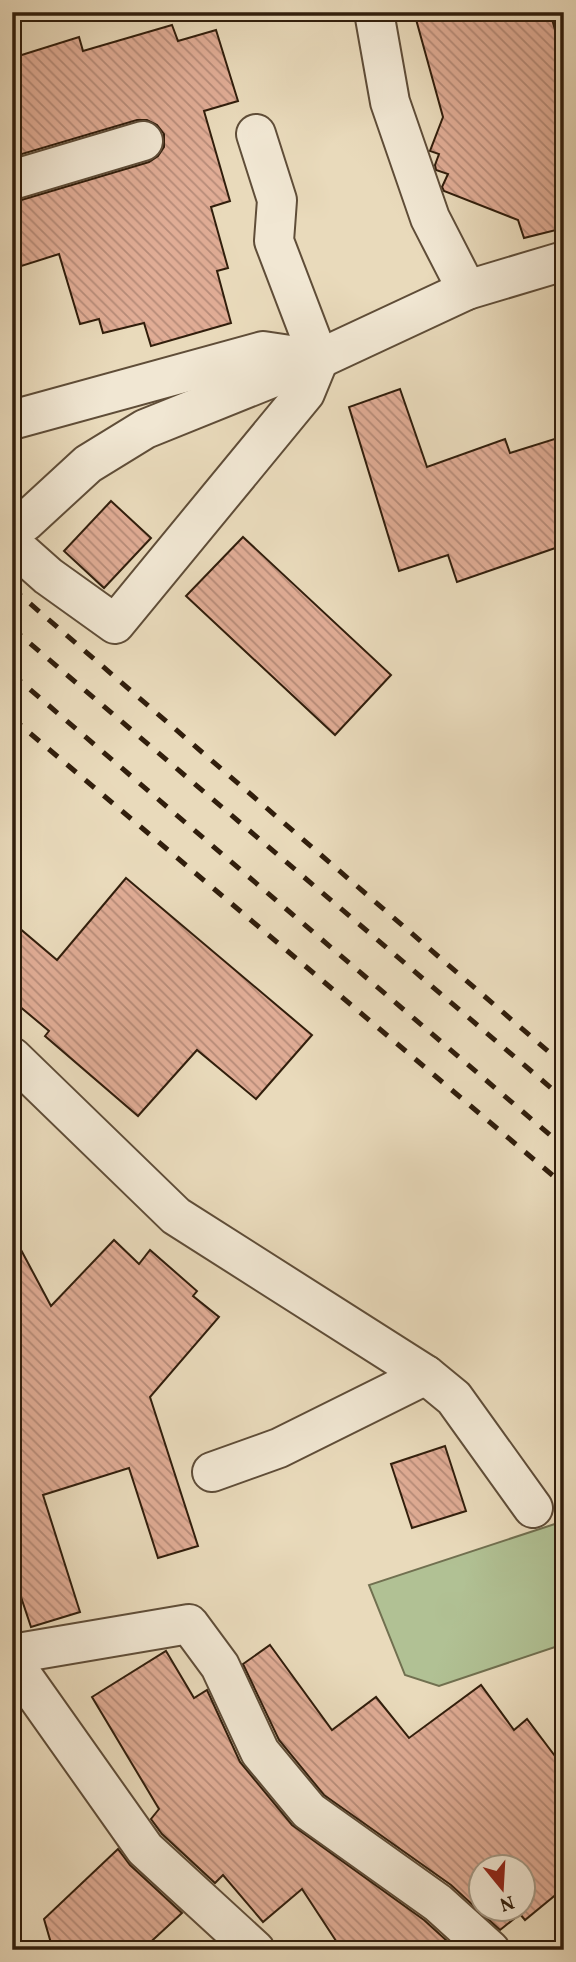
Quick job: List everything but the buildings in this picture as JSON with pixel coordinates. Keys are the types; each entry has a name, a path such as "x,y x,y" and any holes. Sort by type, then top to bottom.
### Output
{"street":[{"path":"374,12 390,102 430,218 467,290"},
{"path":"22,517 48,576 115,624 305,393 319,359 274,241 277,200 256,134"},
{"path":"12,180 143,141"},
{"path":"22,517 88,464 145,429 319,359 467,290 564,261"},
{"path":"12,420 263,351 319,359"},
{"path":"22,517 99,432 263,351"},
{"path":"12,1058 176,1216 426,1375 454,1398 533,1508"},
{"path":"212,1472 279,1448 426,1375"},
{"path":"12,1654 189,1624 220,1666 260,1752 309,1811 438,1903 490,1950"},
{"path":"12,1661 145,1849 255,1950"}],"green space":[{"path":"564,1521 564,1644 439,1686 405,1675 369,1585"}],"railway":[{"path":"12,588 564,1065"},
{"path":"12,628 564,1099"},
{"path":"12,674 564,1147"},
{"path":"12,718 564,1185"}]}
